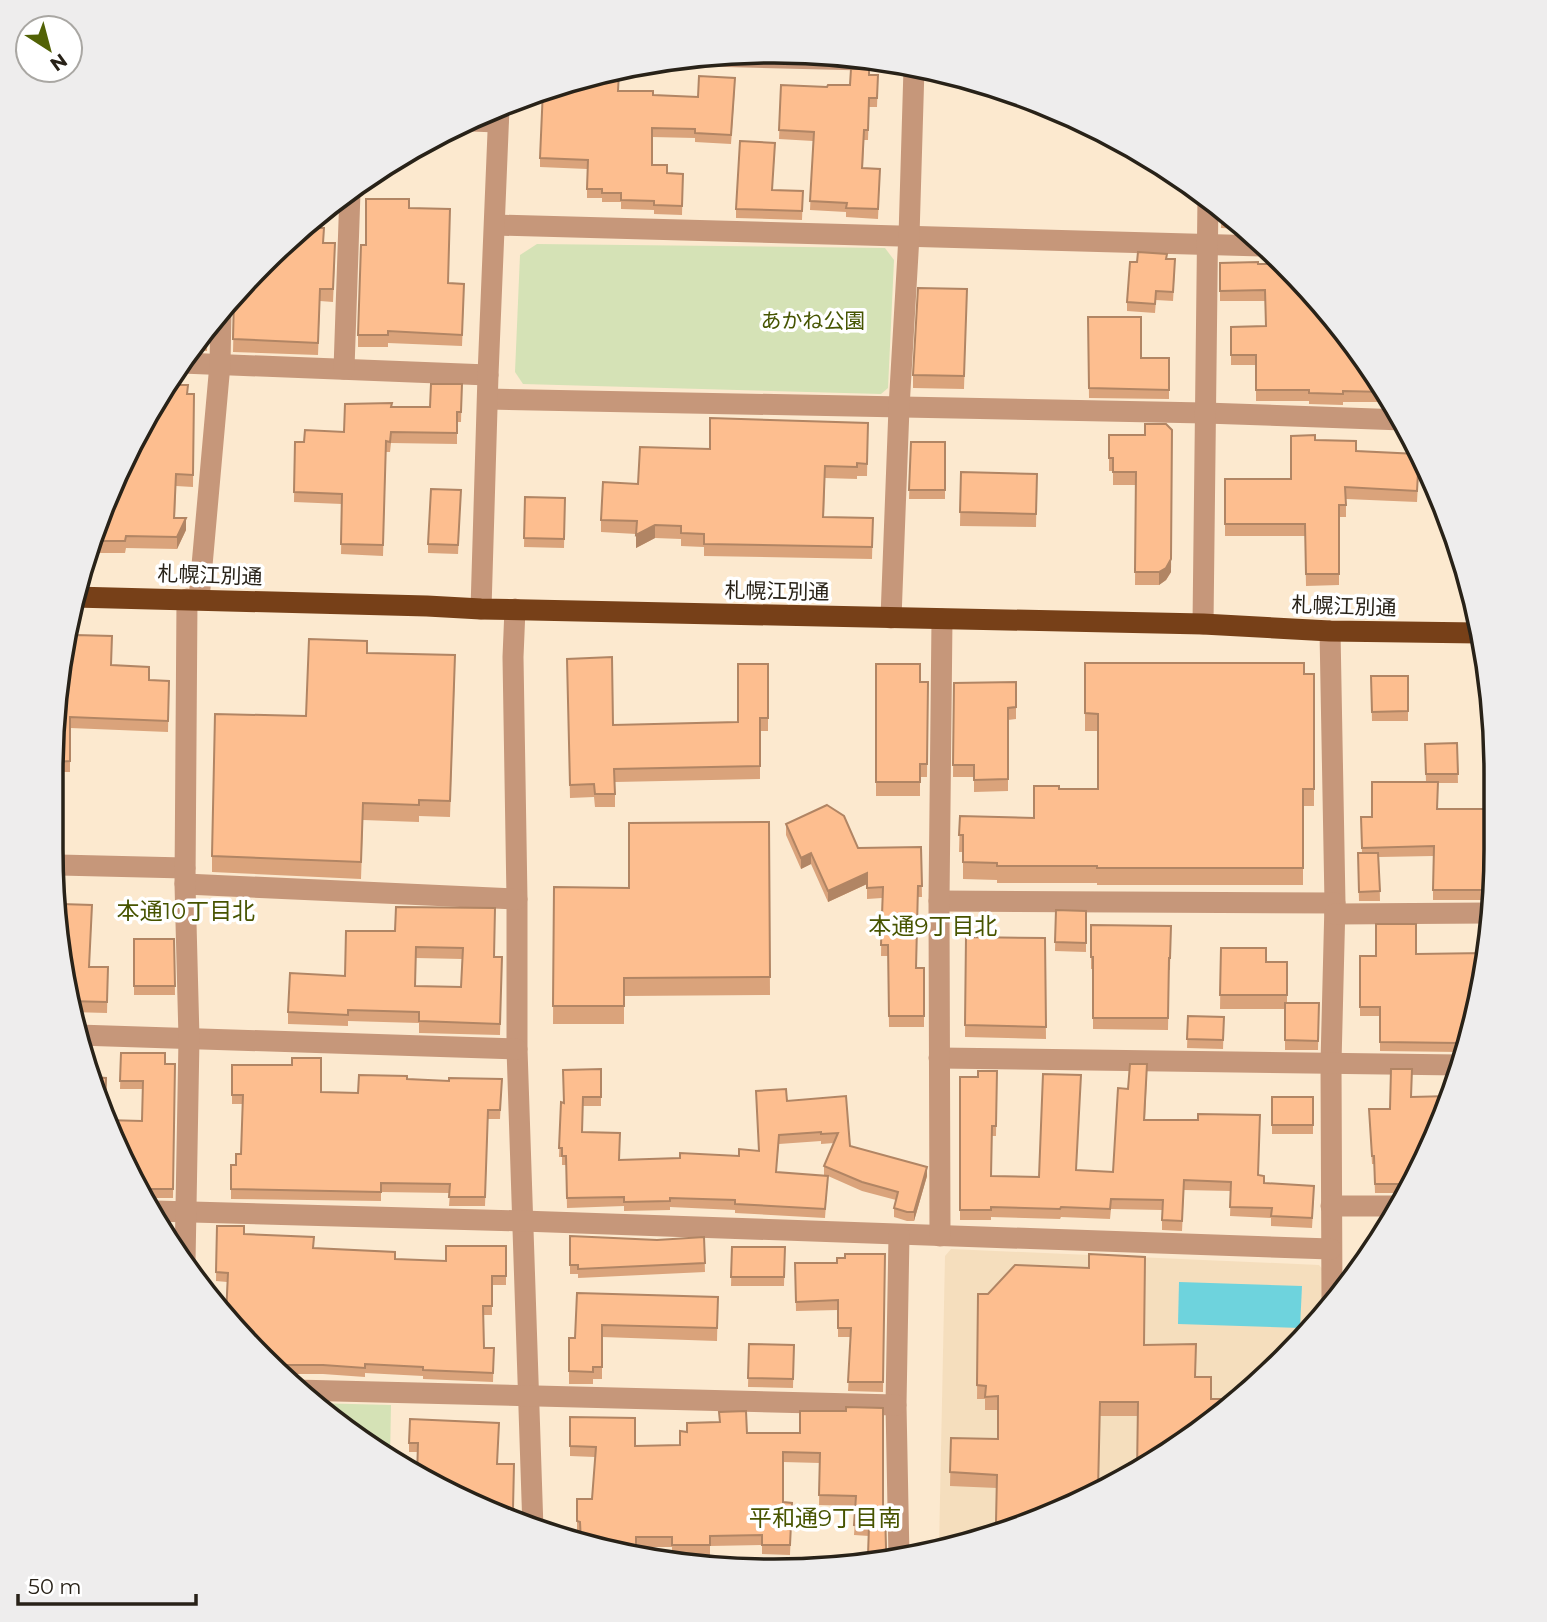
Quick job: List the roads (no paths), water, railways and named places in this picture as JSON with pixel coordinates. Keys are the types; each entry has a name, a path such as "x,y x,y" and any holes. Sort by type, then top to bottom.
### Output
{"highway":[{"name":"札幌江別通","path":"85,597 1470,633"}],"street":[{"path":"891,618 914,77"},
{"path":"481,609 499,118"},
{"path":"344,369 350,204"},
{"path":"1203,624 1208,211"},
{"path":"495,225 1249,246"},
{"path":"185,1246 189,1038 185,876 193,599 220,364 221,328"},
{"path":"194,363 488,375"},
{"path":"488,399 1205,413 1390,420"},
{"path":"515,609 513,657 517,1049 533,1516"},
{"path":"940,1236 942,618"},
{"path":"1330,631 1335,908 1331,1063 1332,1288"},
{"path":"64,865 517,899"},
{"path":"939,901 1480,913"},
{"path":"88,1035 517,1049"},
{"path":"939,1058 1450,1065"},
{"path":"1331,1206 1388,1206"},
{"path":"163,1211 1331,1249"},
{"path":"899,1235 896,1405 899,1547"},
{"path":"314,1390 896,1405"}],"water":[{"path":"1179,1282 1302,1286 1300,1325 1298,1328 1178,1324"}],"district":[{"name":"本通10丁目北","path":"186,911"},
{"name":"本通9丁目北","path":"933,926"},
{"name":"平和通9丁目南","path":"825,1518"}],"park label":[{"name":"あかね公園","path":"813,320"}]}
